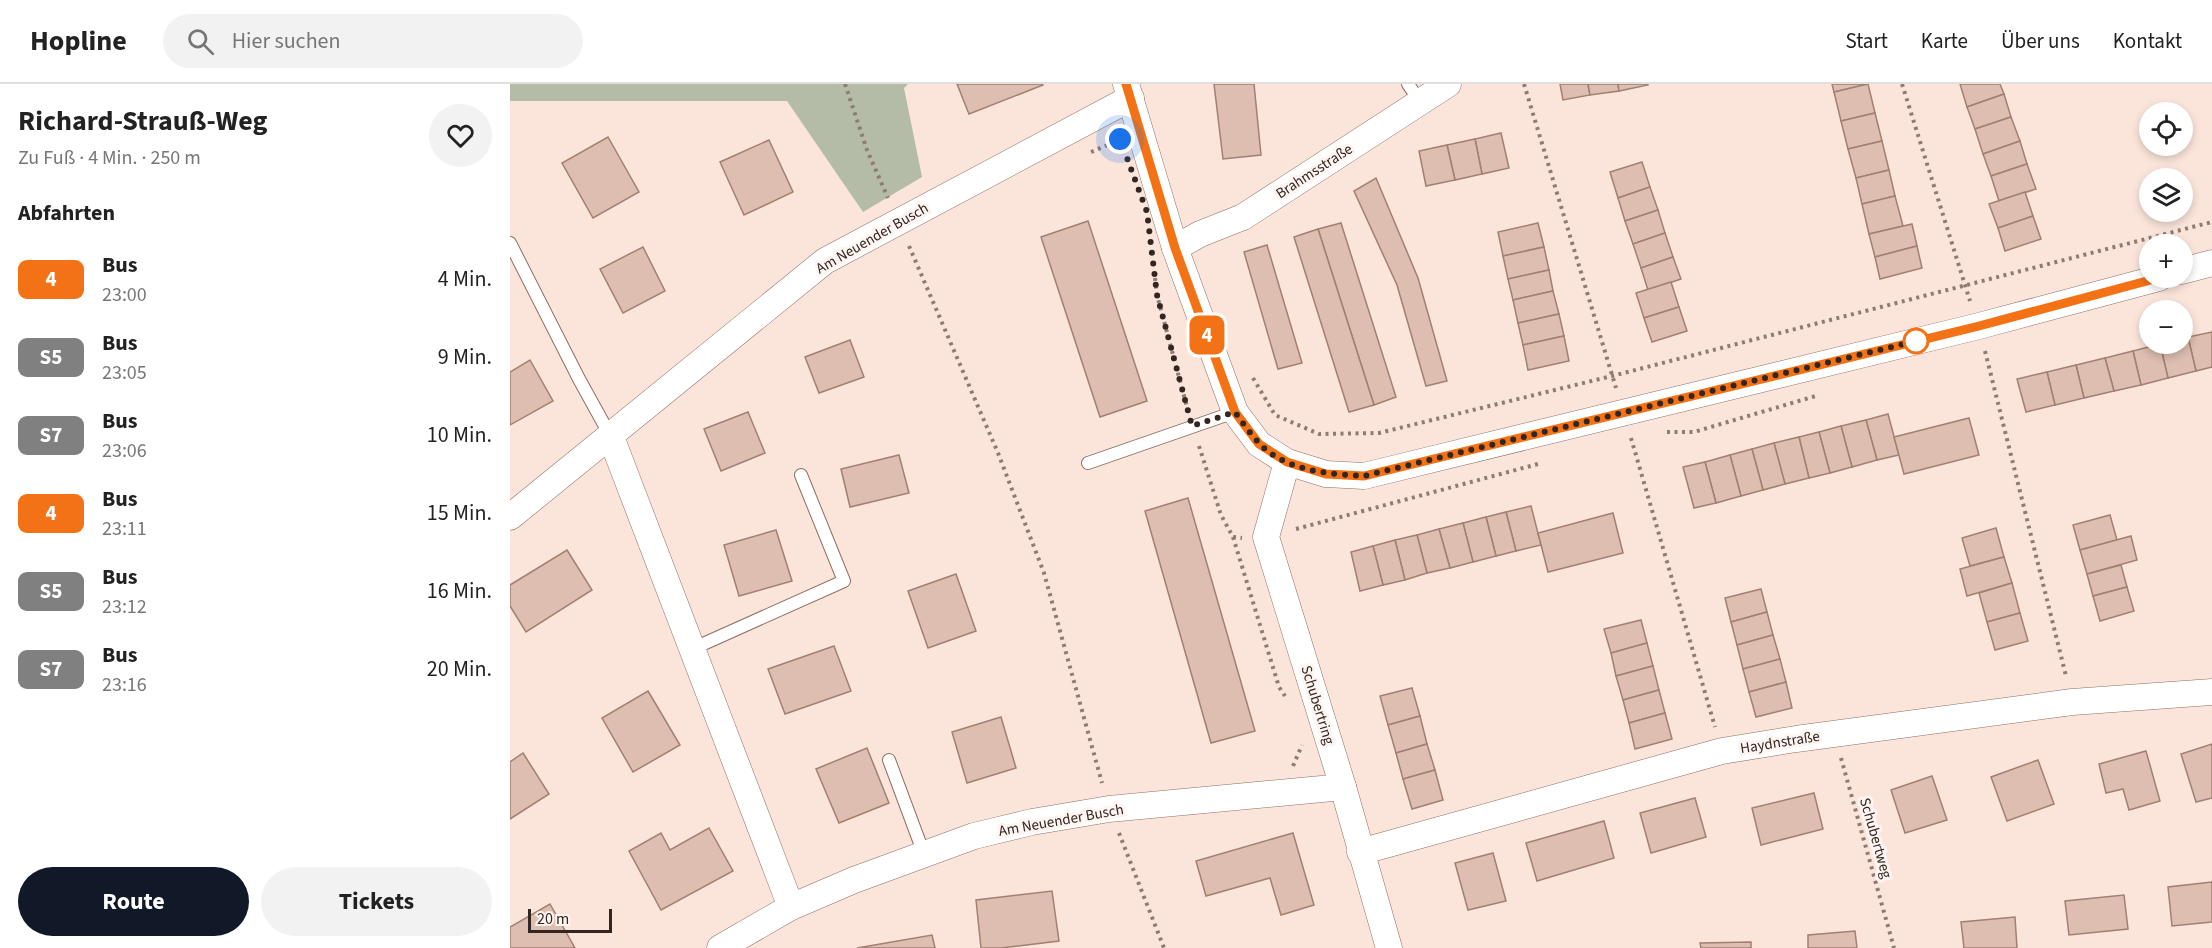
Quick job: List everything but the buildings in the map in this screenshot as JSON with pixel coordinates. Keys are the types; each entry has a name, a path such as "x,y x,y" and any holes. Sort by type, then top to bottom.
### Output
{"street":[{"name":"Brahmsstraße","path":"1175,248 1200,234 1243,217 1414,93 1448,84"},
{"name":"Am Neuender Busch","path":"510,517 825,261 1122,97"},
{"path":"1122,97 1235,412 1259,444 1287,462 1326,474 1364,476 1979,326 2139,283"},
{"path":"2193,268 2212,263"},
{"path":"610,437 791,907"},
{"path":"1266,537 1287,462"},
{"name":"Schubertring","path":"1266,537 1343,787 1389,948"},
{"name":"Haydnstraße","path":"1360,852 1722,751 2072,702 2212,692"},
{"name":"Am Neuender Busch","path":"720,948 791,907 854,880 974,836 1032,822 1109,809 1343,787"}],"lane":[{"path":"510,243 610,437"},
{"path":"1088,463 1235,412"},
{"path":"692,649 844,581 801,475"},
{"path":"889,760 924,854"}],"path":[{"path":"845,84 867,150 998,453 1044,573 1109,809 1164,948"},
{"path":"1902,84 1979,326 2072,702"},
{"path":"1089,153 1120,139 1122,97"},
{"path":"1251,374 1275,415 1319,434 1379,433 1612,376 2212,222"},
{"path":"1155,274 1157,295 1192,426 1221,515 1233,537 1279,687 1290,706"},
{"path":"1663,432 1694,432 1828,393"},
{"path":"1620,442 1642,436"},
{"path":"1233,537 1256,540 1540,463"},
{"name":"Schubertweg","path":"1834,734 1894,948"},
{"path":"1291,771 1303,744"}],"green space":[{"path":"510,84 908,84 904,88 922,177 863,212 787,101 510,101"}],"bus line":[{"name":"4","path":"1126,84 1175,248 1235,412 1259,444 1287,462 1326,474 1364,476 1979,326 2139,283"}],"route":[{"path":"1120,139 1147,212 1157,295 1192,426 1235,412 1259,444 1287,462 1326,474 1364,476 1916,341"}]}
